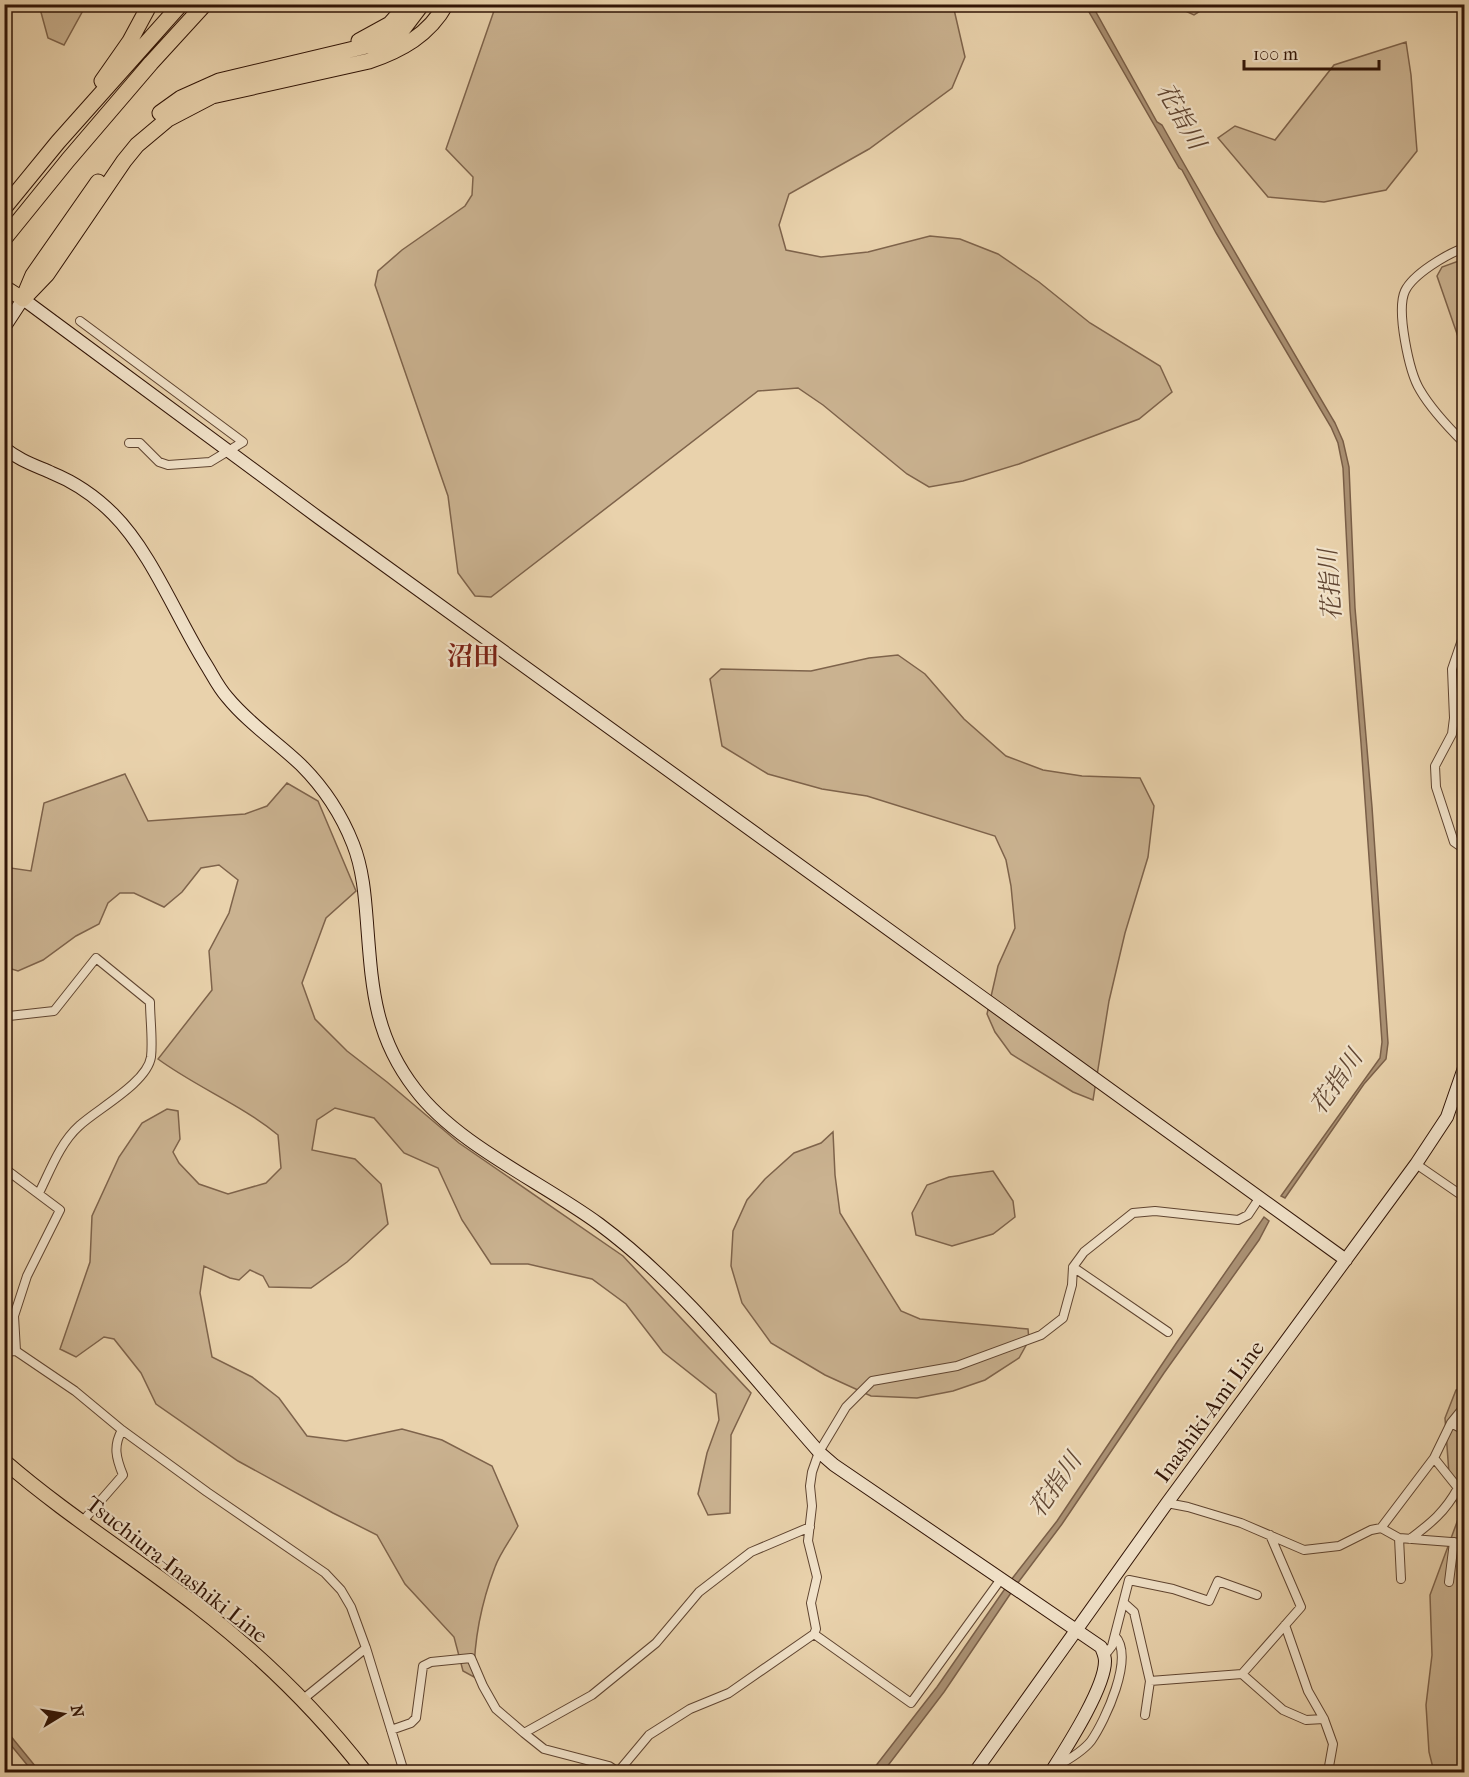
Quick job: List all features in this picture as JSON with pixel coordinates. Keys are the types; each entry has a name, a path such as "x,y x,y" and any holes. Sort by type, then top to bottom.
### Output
{"highway":[{"path":"58,142 130,41 150,4"},
{"path":"4,208 58,142 181,4"},
{"path":"335,53 390,24 408,4"},
{"path":"23,300 42,281 146,131 189,94 219,81 379,43 403,29 422,4"},
{"path":"338,68 388,50 421,24 435,4"},
{"path":"166,115 212,96 391,54 411,43 434,23 446,4"},
{"path":"4,239 151,63 204,7"}],"main road":[{"path":"4,286 23,300"},
{"name":"Tsuchiura-Inashiki Line","path":"4,1461 82,1522 197,1606 241,1642 302,1700 365,1773"}],"street":[{"path":"1464,248 1437,262 1416,278 1405,290 1403,298 1404,338 1410,369 1420,391 1464,443"},
{"path":"4,328 23,300 319,518 1346,1260"},
{"path":"80,321 243,442 210,462 168,465 159,462 140,443 129,443"},
{"path":"4,448 17,458 78,486 111,511 139,546 192,643 224,695 252,724 300,764 328,798 354,846 360,869 365,899 372,988 382,1030 402,1071 432,1108 450,1125 599,1224 664,1279 819,1452 852,1478 1101,1647 1104,1655 1103,1672 1089,1706 1052,1770"},
{"path":"1464,634 1452,669 1454,718 1452,734 1435,766 1436,787 1454,842 1464,849"},
{"path":"6,1017 54,1011 96,958 150,1002 151,1058 140,1076 104,1108 78,1126 60,1151 39,1193"},
{"name":"Inashiki-Ami Line","path":"975,1773 1167,1503 1416,1164 1447,1118 1464,1068"},
{"path":"1416,1164 1464,1197"},
{"path":"4,1168 60,1210 27,1276 17,1306 14,1317 16,1351"},
{"path":"390,1730 411,1723 416,1718 423,1666 431,1662 471,1658 496,1708 544,1749 609,1766 618,1772 649,1735 690,1709 729,1693 814,1634 816,1629 811,1603 817,1577 808,1541 812,1506 810,1486 812,1472 819,1452 846,1407 872,1381 957,1366 1041,1335 1063,1318 1072,1285 1073,1267 1084,1252 1133,1213 1155,1211 1238,1220 1248,1215 1260,1197"},
{"path":"1073,1267 1168,1332"},
{"path":"4,1352 16,1351 75,1391 122,1430 325,1573 351,1607 366,1647 404,1773"},
{"path":"1382,1528 1434,1458 1451,1423 1464,1407"},
{"path":"1451,1423 1464,1430"},
{"path":"82,1522 123,1475 116,1458 116,1440 122,1430"},
{"path":"1410,1539 1447,1508 1461,1490 1434,1458"},
{"path":"1167,1503 1230,1520 1304,1550 1339,1546 1371,1530 1382,1528 1399,1538 1464,1543"},
{"path":"524,1733 592,1695 656,1643 699,1592 751,1552 810,1527"},
{"path":"1150,1681 1242,1674 1301,1607 1270,1535"},
{"path":"1399,1538 1401,1579"},
{"path":"1449,1582 1454,1542"},
{"path":"814,1634 911,1703 1002,1580"},
{"path":"1104,1655 1112,1646 1129,1580 1173,1589 1209,1601 1218,1581 1257,1595"},
{"path":"1124,1603 1134,1612 1150,1681 1145,1715"},
{"path":"1285,1625 1308,1691 1324,1719 1333,1744 1328,1773"},
{"path":"1052,1770 1088,1744 1113,1700 1121,1659 1120,1644 1114,1636"},
{"path":"302,1700 366,1647"},
{"path":"1242,1674 1283,1710 1306,1720 1324,1719"}],"shaded area":[{"path":"1181,4 1210,5 1194,15 1181,9"},
{"path":"39,5 86,5 64,45 48,38"},
{"path":"496,5 953,5 965,57 952,88 869,149 789,194 779,225 786,250 821,257 868,252 930,236 960,239 998,254 1039,282 1090,323 1160,366 1172,392 1139,419 1019,464 963,481 929,487 907,474 823,405 798,388 758,391 491,597 475,596 458,573 448,496 375,285 378,271 402,250 465,206 472,195 473,177 446,149"},
{"name":"花指川","path":"1085,5 1092,5 1157,122 1162,125 1335,423 1343,441 1349,467 1355,608 1372,807 1388,1043 1386,1059 1364,1084 1285,1198 1281,1196 1380,1058 1382,1042 1350,610 1343,468 1338,443 1331,427"},
{"path":"1406,42 1417,151 1386,190 1324,202 1268,197 1218,138 1235,126 1275,140 1334,65"},
{"path":"1464,259 1464,354 1437,276 1442,267"},
{"path":"898,655 925,674 964,719 1006,756 1043,770 1082,776 1140,778 1154,806 1148,857 1125,933 1109,1001 1093,1100 1073,1092 1011,1054 995,1032 987,1014 998,966 1015,928 1006,860 995,836 867,796 822,789 768,774 722,746 710,679 721,669 811,671 869,658"},
{"path":"125,774 148,821 245,814 267,806 287,783 318,801 356,891 326,918 302,983 315,1019 347,1051 459,1143 623,1256 751,1393 731,1435 730,1513 708,1515 698,1494 707,1453 719,1420 716,1394 663,1352 626,1304 592,1279 528,1264 491,1264 462,1220 438,1168 404,1153 374,1118 335,1108 317,1120 312,1150 355,1159 381,1184 388,1224 347,1262 311,1288 269,1287 263,1276 250,1270 239,1280 204,1266 200,1293 212,1357 252,1377 279,1398 307,1436 346,1441 402,1429 442,1440 492,1466 518,1526 497,1562 486,1593 477,1635 474,1677 463,1671 454,1637 405,1584 377,1535 238,1461 156,1404 141,1373 114,1339 104,1337 76,1357 60,1349 90,1262 92,1216 119,1157 142,1123 167,1109 178,1111 180,1139 173,1152 179,1163 199,1184 228,1194 266,1183 281,1168 278,1135 249,1114 158,1059 212,990 209,951 229,913 238,880 219,865 201,868 182,892 164,907 134,893 120,893 108,903 99,924 76,936 43,960 18,971 5,967 4,867 31,871 44,803"},
{"path":"833,1132 840,1213 901,1311 920,1319 1028,1329 1029,1340 1019,1358 985,1380 953,1391 917,1398 871,1396 825,1375 771,1343 742,1303 731,1266 733,1231 747,1200 765,1179 794,1153 821,1143"},
{"path":"993,1171 1013,1201 1015,1217 993,1234 952,1246 916,1235 912,1213 927,1185 949,1177"},
{"name":"花指川","path":"1264,1217 1269,1221 1259,1240 1164,1373 944,1692 883,1772 871,1772 937,1687 1011,1580 1057,1521"},
{"path":"1464,1385 1464,1772 1434,1772 1429,1752 1426,1705 1432,1655 1430,1595 1460,1514 1449,1474 1445,1418 1456,1390"},
{"path":"4,1729 40,1772 33,1772 5,1738"}],"district":[{"name":"沼田","path":"473,656"}]}
